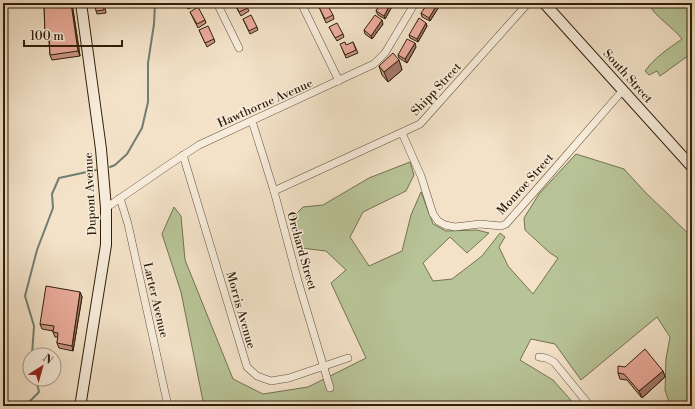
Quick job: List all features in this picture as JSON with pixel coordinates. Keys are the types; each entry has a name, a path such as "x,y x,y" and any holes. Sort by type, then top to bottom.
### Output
{"street":[{"name":"Dupont Avenue","path":"81,3 101,149 106,208 106,245 80,401 81,406"},
{"path":"217,3 239,48"},
{"path":"301,3 339,81"},
{"name":"Hawthorne Avenue","path":"106,208 183,155 212,138 374,64 380,60 385,53 415,3"},
{"name":"Shipp Street","path":"274,191 402,133 424,120 528,3"},
{"name":"South Street","path":"544,3 692,167"},
{"name":"Monroe Street","path":"402,133 421,176 433,214 438,221 445,225 455,227 480,224 501,226 506,224 623,90"},
{"name":"Orchard Street","path":"252,121 274,191 298,281 330,388"},
{"name":"Morris Avenue","path":"183,155 247,367 257,376 271,381 289,378 348,358"},
{"name":"Larter Avenue","path":"120,198 128,224 168,406"},
{"path":"539,357 546,358 554,362 590,406"}],"green space":[{"path":"648,3 692,3 692,53 660,76 657,71 649,75 645,71 657,57 682,39 655,13"},
{"path":"576,154 624,169 646,193 692,237 692,406 667,406 669,402 665,390 666,359 670,337 657,317 581,380 555,344 531,339 520,360 553,380 576,406 204,406 181,292 162,234 174,207 181,216 185,260 233,379 263,394 308,387 366,358 331,283 346,270 326,251 301,248 291,219 303,207 323,205 369,178 410,162 414,175 406,191 363,212 350,237 369,266 402,251 411,215 421,192 433,224 446,231 477,230 489,233 467,253 450,237 423,263 433,281 452,279 482,256 500,233 505,237 499,247 508,266 533,294 558,258 550,253 525,230 524,218 539,194"}],"building":[{"path":"44,3 71,3 78,51 50,55 49,36 45,36"},
{"path":"94,3 103,3 104,10 96,11"},
{"path":"185,3 192,3 187,6"},
{"path":"235,3 245,3 248,8 239,12"},
{"path":"381,3 391,3 384,16 376,11"},
{"path":"428,3 438,3 429,18 421,13"},
{"path":"327,4 333,15 325,19 319,7"},
{"path":"198,7 205,20 197,24 190,12"},
{"path":"251,15 257,27 249,31 243,19"},
{"path":"375,15 382,20 371,36 364,30"},
{"path":"419,18 426,23 417,39 409,35"},
{"path":"337,23 343,34 335,38 329,27"},
{"path":"208,26 214,39 205,43 199,30"},
{"path":"407,39 415,43 405,59 398,55"},
{"path":"345,42 346,45 353,42 356,50 345,55 340,44"},
{"path":"393,53 399,60 384,72 379,66"},
{"path":"46,286 80,292 72,346 57,343 58,333 53,332 54,326 40,324"},
{"path":"645,349 663,371 639,391 624,374 618,373 618,366 625,367"}],"waterway":[{"path":"110,167 115,165 127,154 142,128 148,102 148,63 154,24 155,3"},
{"path":"33,347 34,326 25,296 37,250 53,208 52,194 59,178 96,170"},
{"path":"25,406 39,392 38,387"}]}
